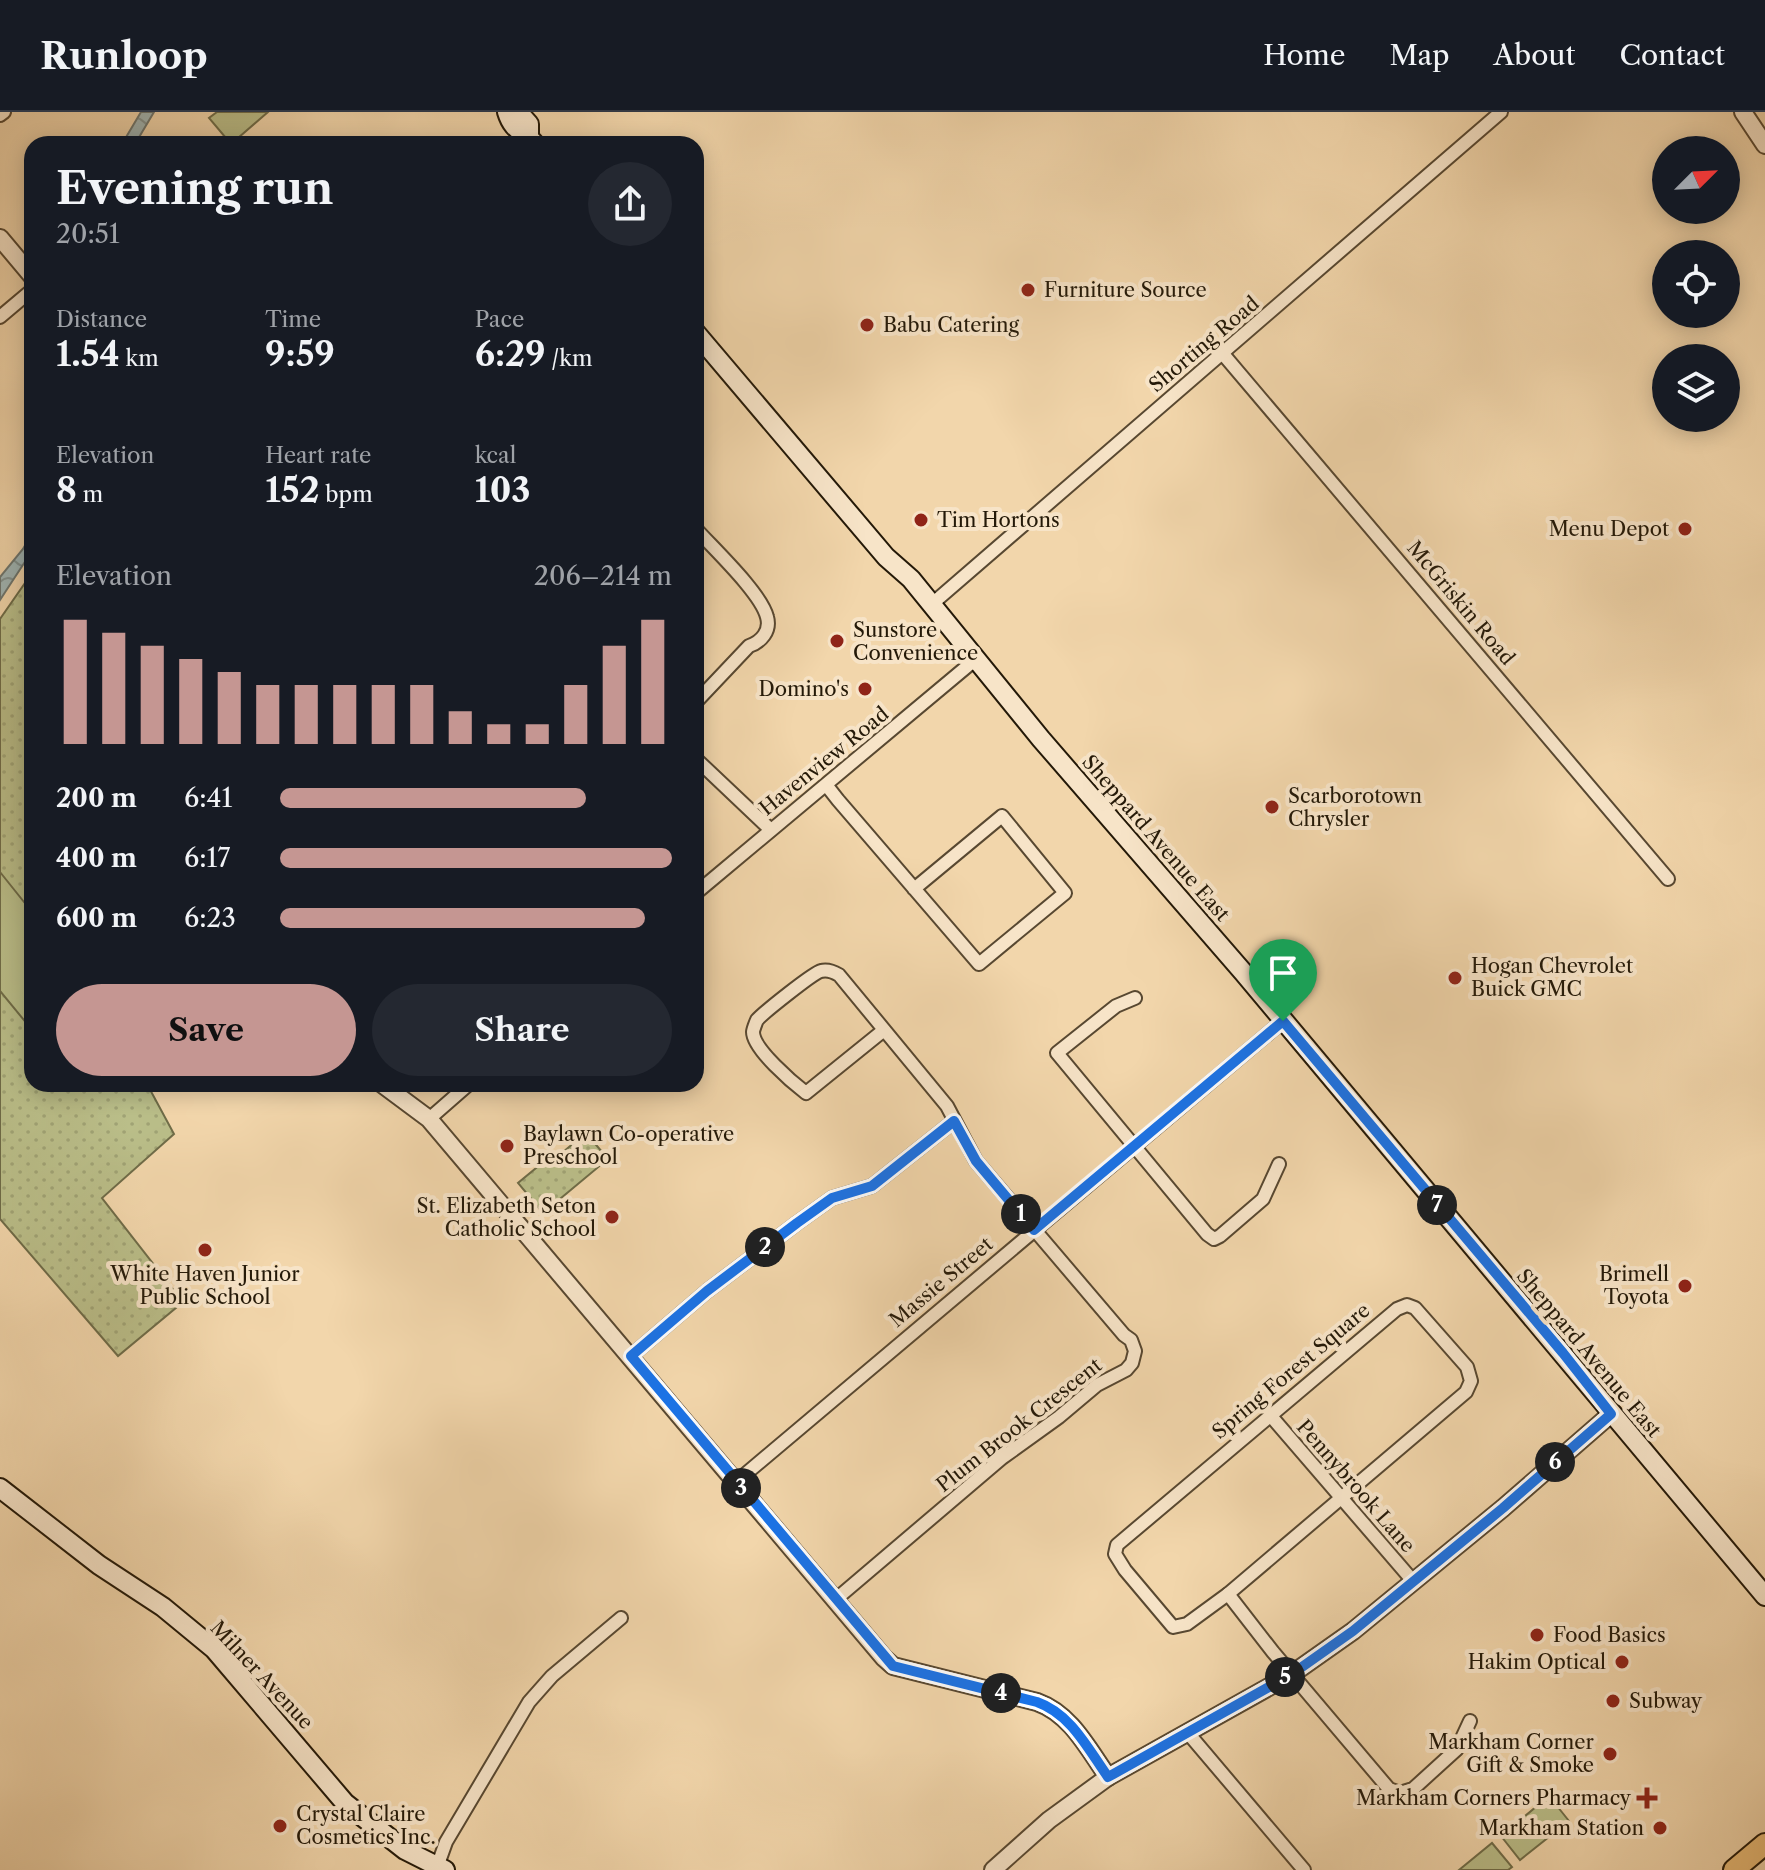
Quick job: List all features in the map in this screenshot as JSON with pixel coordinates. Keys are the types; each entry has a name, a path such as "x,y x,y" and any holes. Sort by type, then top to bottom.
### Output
{"main road":[{"path":"509,112 520,114 529,124 531,136"},
{"name":"Sheppard Avenue East","path":"704,342 886,557 911,579 1765,1596"},
{"name":"Milner Avenue","path":"0,1488 99,1565 163,1607 214,1649 345,1803 405,1850 439,1869"},
{"path":"1734,1870 1765,1844"}],"street":[{"name":"Shorting Road","path":"932,604 1501,112"},
{"path":"1743,112 1765,145"},
{"path":"0,238 24,266"},
{"path":"0,317 24,297"},
{"name":"McGriskin Road","path":"1223,354 1668,879"},
{"path":"704,538 758,599 767,617 768,628 757,643 749,646 704,694"},
{"name":"Havenview Road","path":"704,886 976,659"},
{"path":"704,767 771,830"},
{"path":"827,786 914,889 979,964 1065,893 1002,816 914,889"},
{"path":"884,1030 806,1093 762,1049 753,1031 757,1020 821,971 839,975 947,1106 976,1161 1034,1230"},
{"path":"1135,998 1116,1006 1057,1053 1207,1234 1214,1239 1220,1236 1263,1199 1279,1164"},
{"name":"Massie Street","path":"736,1482 1283,1021"},
{"path":"393,1092 429,1119 893,1666 1055,1709 1077,1732 1108,1777"},
{"path":"429,1119 460,1092"},
{"path":"631,1356 707,1291 785,1231 832,1198 872,1186 954,1121"},
{"name":"Plum Brook Crescent","path":"835,1600 1002,1458 1097,1385 1126,1370 1132,1363 1135,1351 1131,1340 1034,1230"},
{"name":"Spring Forest Square","path":"1407,1305 1415,1308 1467,1367 1471,1381 1466,1392 1228,1594 1187,1624 1173,1627 1125,1570 1115,1554 1117,1545 1270,1415 1397,1309 1407,1305"},
{"path":"993,1870 1049,1820 1108,1777 1292,1674 1353,1631 1503,1508 1611,1414"},
{"name":"Pennybrook Lane","path":"1270,1415 1413,1581"},
{"path":"1228,1594 1389,1789 1400,1793 1413,1789 1457,1749 1470,1721"},
{"path":"439,1869 446,1842 529,1702 552,1676 621,1618"},
{"path":"1188,1733 1304,1870"}],"green space":[{"path":"217,112 268,112 240,136 224,136 209,118"},
{"path":"24,584 24,1092 151,1092 174,1134 102,1198 183,1302 118,1356 0,1219 0,619"},
{"path":"0,872 24,902 24,1020 0,991"},
{"path":"586,1133 608,1159 543,1213 518,1183 553,1154 557,1157"},
{"path":"1549,1796 1569,1821 1520,1860 1501,1836"},
{"path":"1492,1843 1512,1867 1508,1870 1459,1870"}],"water":[{"path":"141,112 154,112 140,136 127,136"},
{"path":"23,549 24,563 0,600 0,577"}],"place":[{"name":"Furniture Source","path":"1028,290"},
{"name":"Babu Catering","path":"867,325"},
{"name":"Tim Hortons","path":"921,520"},
{"name":"Menu Depot","path":"1685,529"},
{"name":"Sunstore Convenience","path":"837,641"},
{"name":"Domino's","path":"865,689"},
{"name":"Scarborotown Chrysler","path":"1272,807"},
{"name":"Hogan Chevrolet Buick GMC","path":"1455,978"},
{"name":"Baylawn Co-operative Preschool","path":"507,1146"},
{"name":"St. Elizabeth Seton Catholic School","path":"612,1217"},
{"name":"White Haven Junior Public School","path":"205,1250"},
{"name":"Brimell Toyota","path":"1685,1286"},
{"name":"Food Basics","path":"1537,1635"},
{"name":"Hakim Optical","path":"1622,1662"},
{"name":"Subway","path":"1613,1701"},
{"name":"Markham Corner Gift & Smoke","path":"1610,1754"},
{"name":"Markham Corners Pharmacy","path":"1647,1798"},
{"name":"Crystal Claire Cosmetics Inc.","path":"280,1826"},
{"name":"Markham Station","path":"1660,1828"}],"route":[{"path":"1283,1021 1611,1414 1503,1508 1353,1631 1292,1674 1108,1777 1077,1732 1055,1709 893,1666 631,1356 707,1291 797,1223 832,1198 872,1186 954,1121 976,1161 1034,1230 1283,1021"}]}
